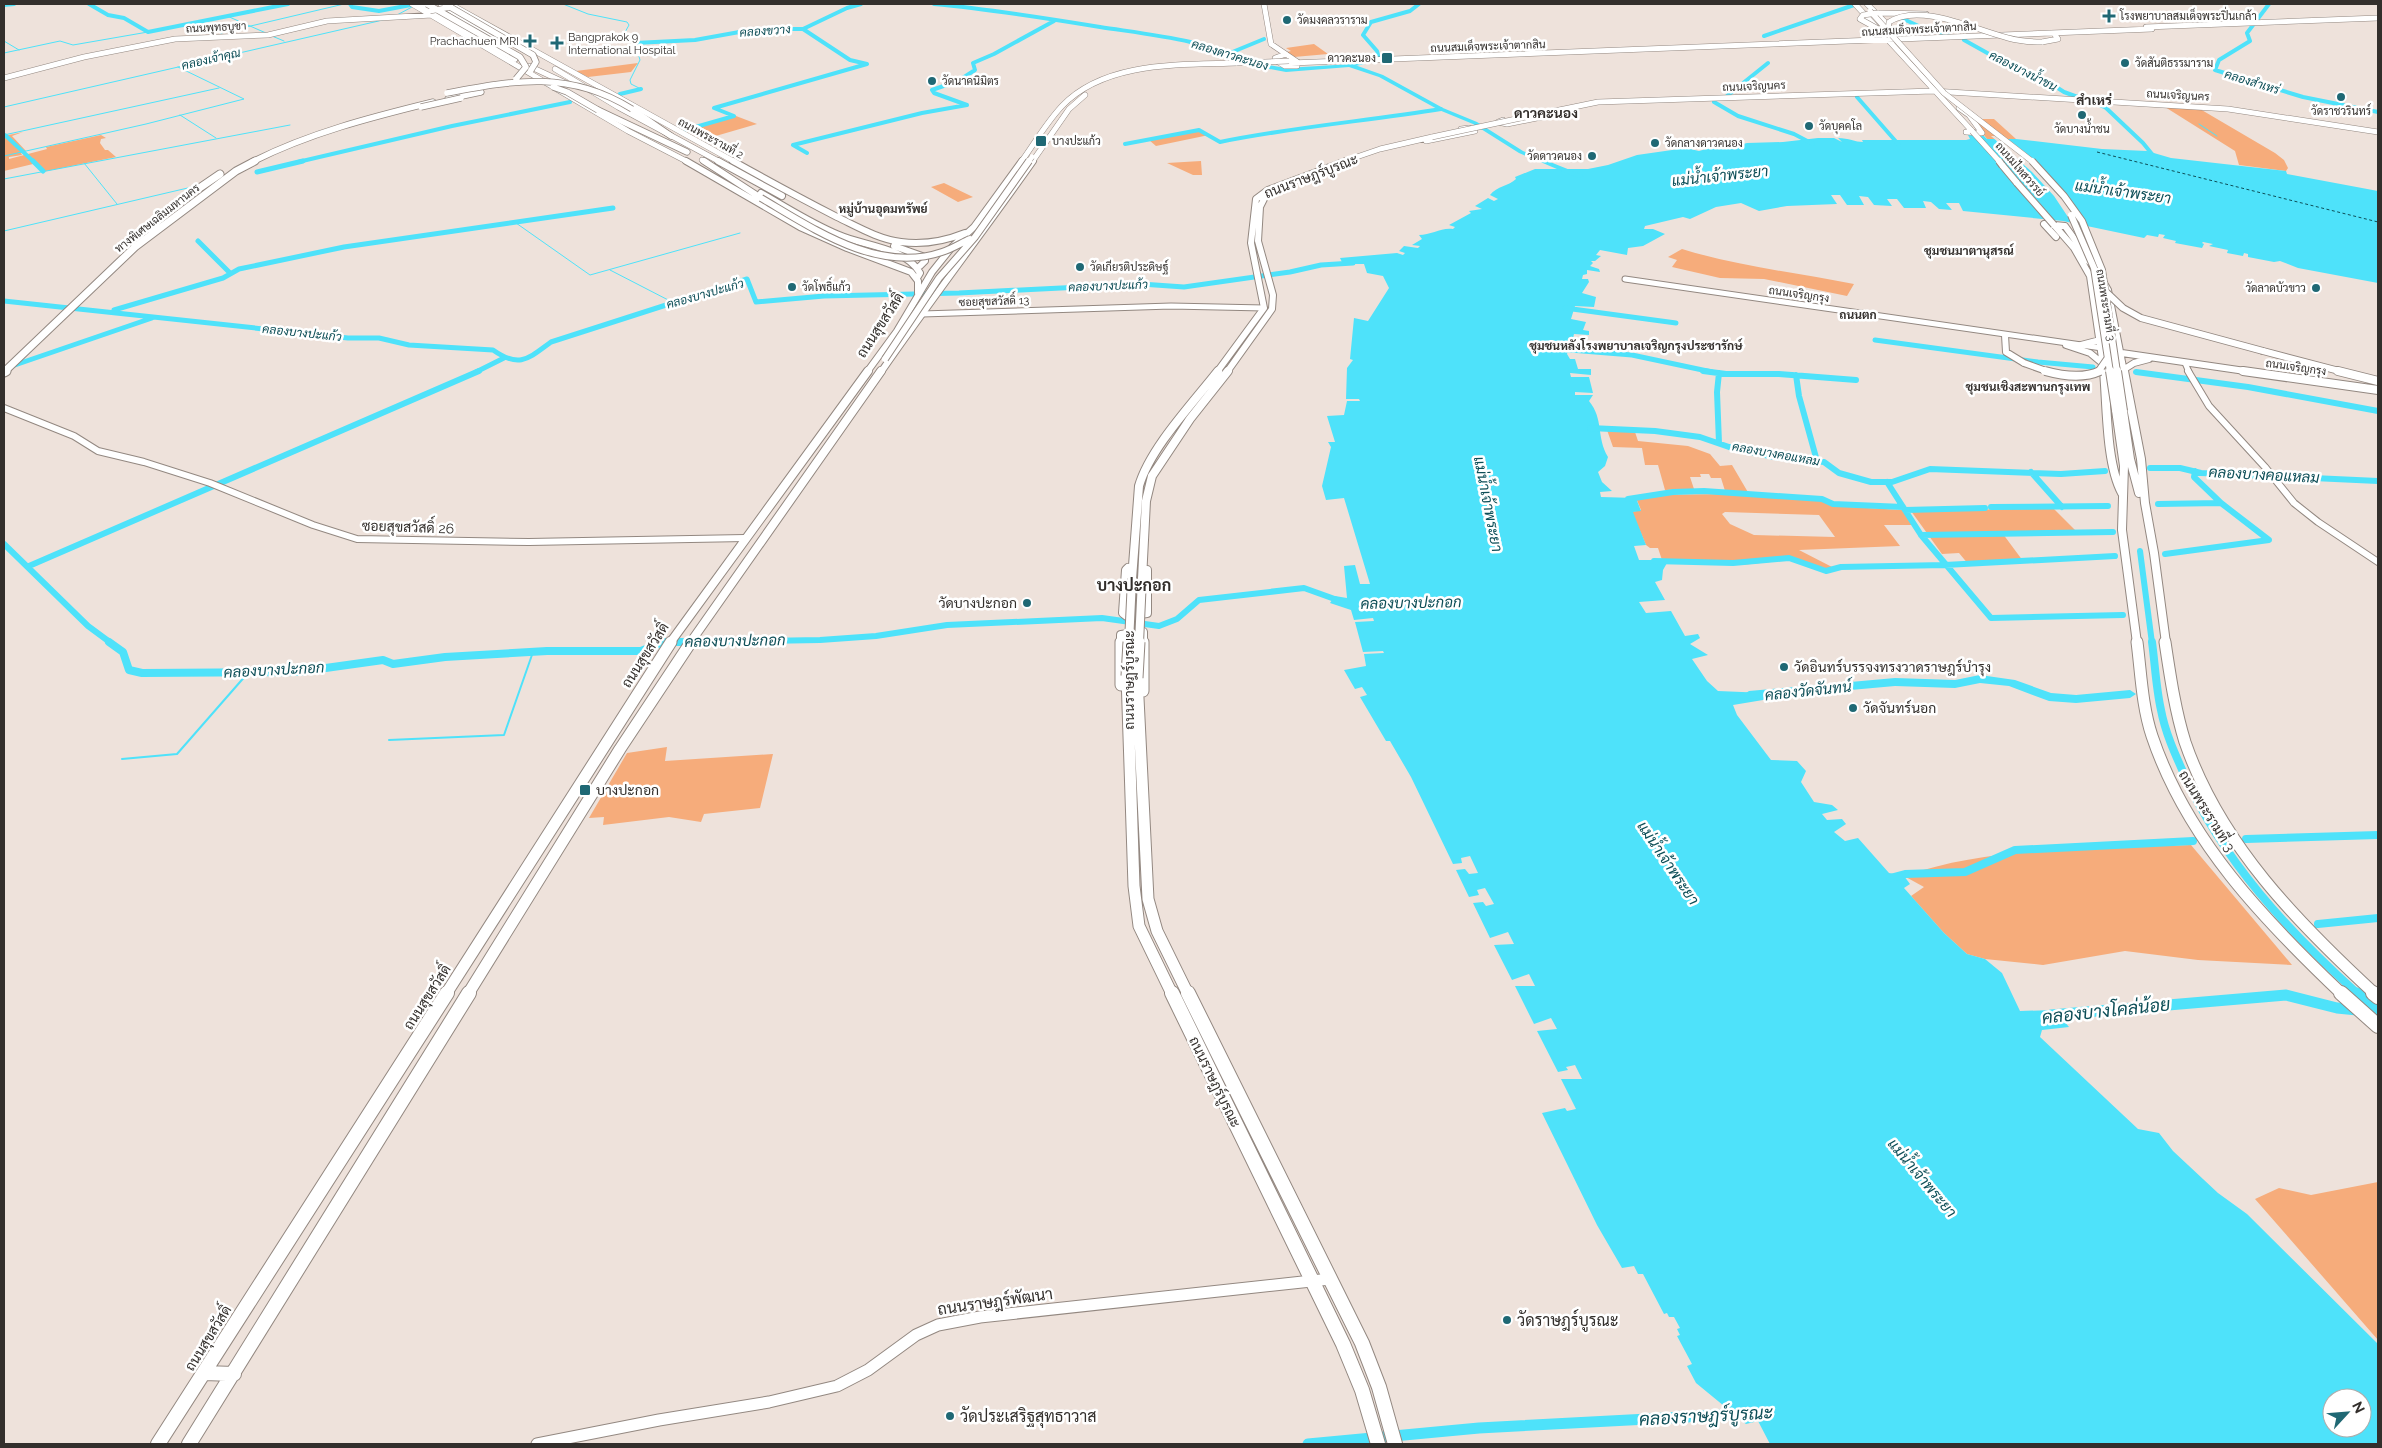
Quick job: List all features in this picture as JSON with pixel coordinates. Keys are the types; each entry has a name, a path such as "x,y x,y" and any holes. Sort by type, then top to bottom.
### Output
{"highway":[{"path":"435,4 524,54 531,62 531,70"},
{"path":"428,8 515,59 523,65 521,77 531,70 536,62 533,54 450,6 443,4"},
{"name":"ถนนพระรามที่ 2","path":"443,4 458,14"},
{"path":"324,130 389,111 487,88 514,78 525,68 523,61 497,44 428,8"},
{"path":"351,124 481,92 516,81 534,68 534,61 531,56 473,25 458,14"},
{"path":"324,130 365,116 447,93 511,84 548,83 581,86 603,92 671,136"},
{"path":"351,124 507,88 540,85 560,89 660,146"},
{"path":"612,118 666,144 688,152"},
{"name":"ทางพิเศษเฉลิมมหานคร","path":"4,372 135,247 236,171 281,148 351,124"},
{"name":"ทางพิเศษเฉลิมมหานคร","path":"4,365 97,276 174,207 201,186 264,152 324,130"}],"main road":[{"path":"1264,4 1271,44 1298,62"},
{"path":"416,5 428,8 550,84 561,86"},
{"name":"ถนนพุทธบูชา","path":"4,78 84,57 165,41 270,34 327,22 392,19 428,8 443,10 450,6"},
{"name":"ถนนพระรามที่ 2","path":"450,6 593,83 732,166 850,230 882,241 920,248 943,260 952,270"},
{"path":"1864,6 1876,26 1890,33"},
{"path":"1864,6 1890,33"},
{"name":"ถนนพระรามที่ 3","path":"1864,6 1944,93 2022,152 2064,196 2082,221 2102,270 2120,410 2130,459 2146,510"},
{"path":"1899,12 1950,19 2018,39 2051,40 2055,37 2041,33"},
{"path":"1914,37 1890,33 1864,23 1860,18 1871,14 1899,12 1934,15 2000,32"},
{"name":"ถนนพระรามที่ 2","path":"458,14 538,57 579,85 671,136 871,234 900,242 922,243 960,235 976,228"},
{"path":"1890,33 1891,19 1907,15 1948,19 2006,38 2042,42 2056,40 2058,38 2055,35 2057,34"},
{"path":"1907,15 1946,20 1977,32 1972,34"},
{"path":"445,16 561,86 643,140 660,146 791,222 842,246 911,272 917,278"},
{"name":"ถนนสมเด็จพระเจ้าตากสิน","path":"1685,47 1821,43 1871,39 1890,33 1914,37 2019,35 2378,19"},
{"name":"ถนนสมเด็จพระเจ้าตากสิน","path":"1914,37 2000,32 2150,28"},
{"name":"ถนนสมเด็จพระเจ้าตากสิน","path":"2041,33 2057,34 2150,28"},
{"path":"2013,32 2011,33 2019,35"},
{"path":"1871,39 1890,33"},
{"name":"ถนนพระรามที่ 3","path":"1890,33 1939,93 2008,147 2036,172 2057,196 2074,220 2094,268 2105,361 2112,462 2116,482 2122,494"},
{"name":"ถนนมไหสวรรย์","path":"1890,33 1939,85 1972,131 2084,260 2100,275 2108,290 2119,351"},
{"name":"ถนนมไหสวรรย์","path":"1890,33 1895,47 1934,92 1943,100 1948,99"},
{"path":"1903,45 1904,41 1914,37"},
{"path":"1871,39 1895,47"},
{"name":"ถนนสมเด็จพระเจ้าตากสิน","path":"1685,47 1871,39"},
{"path":"1814,40 1821,41 1821,43"},
{"name":"ถนนสมเด็จพระเจ้าตากสิน","path":"1298,62 1793,42"},
{"path":"1286,54 1275,58 1275,60 1280,65 1291,66 1323,62"},
{"name":"ถนนสมเด็จพระเจ้าตากสิน","path":"1290,62 1373,59"},
{"name":"ถนนสุขสวัสดิ์","path":"158,1444 673,639 892,339 932,272 950,250 976,228 979,220 1061,107 1086,87 1115,76 1147,69 1183,65 1290,62"},
{"name":"ถนนสุขสวัสดิ์","path":"190,1444 558,847 692,638 833,437 853,413 941,285 992,222 1074,103 1094,89 1121,78 1156,71 1239,64"},
{"path":"579,85 593,83"},
{"path":"1913,92 1928,85"},
{"path":"1939,85 1964,93"},
{"name":"ถนนพระรามที่ 2","path":"561,86 573,87 830,231 861,244 903,256 918,266"},
{"path":"1086,87 1094,89"},
{"path":"1913,92 1943,100"},
{"name":"ถนนเจริญนคร","path":"1537,116 1601,104 1934,92 1948,99 1964,93 2228,108 2378,132"},
{"path":"1948,99 1969,115 1982,133 1967,132 1950,113 1948,99"},
{"path":"1551,112 1507,124 1498,122 1551,112"},
{"name":"ถนนราษฎร์บูรณะ","path":"1265,285 1255,266 1251,243 1260,207 1265,196 1282,187 1361,158 1434,138 1537,116"},
{"path":"702,160 761,198 835,240 876,255 910,257 941,252 962,244 1055,128"},
{"path":"1466,128 1476,131 1422,141 1466,128"},
{"path":"694,166 718,172"},
{"name":"ถนนราษฎร์บูรณะ","path":"1256,222 1264,267 1268,308 1152,476 1146,501 1143,554 1137,579 1129,717 1134,886 1140,926 1343,1344 1362,1390 1378,1444"},
{"path":"2055,223 2067,228 2084,260 2067,250 2044,224 2055,223"},
{"path":"833,437 939,278 970,244 976,228"},
{"path":"842,246 837,240 838,235 850,235 852,233 850,230"},
{"path":"830,231 830,238 833,242"},
{"path":"882,241 900,242"},
{"path":"882,241 925,257 925,261 918,266"},
{"path":"879,248 886,248 890,244"},
{"path":"950,250 955,253 967,254"},
{"path":"896,266 918,266 967,254"},
{"name":"ถนนมไหสวรรย์","path":"2084,260 2090,276 2101,346"},
{"path":"918,266 920,273 917,278 918,294"},
{"path":"932,272 952,270"},
{"path":"2104,290 2123,308 2146,320 2378,381"},
{"name":"ถนนราษฎร์บูรณะ","path":"1137,579 1133,564 1137,495 1143,472 1156,451 1255,328"},
{"path":"2005,335 2005,348 2010,355 2041,369 2080,375 2100,371 2105,361 2062,344"},
{"path":"2116,341 2142,352"},
{"path":"2081,345 2101,346"},
{"name":"ถนนพระรามที่ 3","path":"2101,346 2120,410 2125,557 2147,713 2163,767 2191,818 2235,881 2291,946 2378,1026"},
{"name":"ถนนเจริญกรุง","path":"2101,346 2185,363 2378,390"},
{"name":"ถนนพระรามที่ 3","path":"2119,351 2141,460 2146,510 2155,556 2173,686 2186,741 2200,779 2238,844 2254,866 2299,920 2378,997"},
{"name":"ถนนเจริญกรุง","path":"2119,351 2142,352 2211,366"},
{"path":"2123,370 2134,363 2154,358"},
{"path":"2105,377 2109,374 2116,375 2125,382"},
{"path":"1133,564 1126,570 1124,613 1127,616 1145,615 1147,613 1148,574 1143,554"},
{"path":"1129,717 1121,687 1122,633 1144,633 1144,688 1138,701"},
{"name":"ถนนราษฎร์บูรณะ","path":"1132,677 1138,701 1148,899 1157,931 1362,1343 1378,1387 1395,1444"},
{"path":"204,1373 234,1374"}],"street":[{"name":"ถนนเจริญกรุง","path":"1625,279 2062,344 2081,345"},
{"name":"ซอยสุขสวัสดิ์ 13","path":"922,314 1171,306 1268,308"},
{"name":"ถนนเจริญกรุง","path":"2062,344 2101,346"},
{"path":"2185,363 2190,379 2212,412 2272,475 2300,509 2378,562"},
{"name":"ซอยสุขสวัสดิ์ 26","path":"4,408 74,436 98,451 144,462 210,483 313,525 357,539 534,542 745,538"},
{"name":"ถนนราษฎร์พัฒนา","path":"537,1444 659,1420 770,1402 837,1386 868,1370 916,1335 938,1325 980,1317 1330,1279"}],"shaded area":[{"path":"1314,44 1328,54 1294,57 1287,52 1291,51 1286,48"},
{"path":"638,63 631,72 588,77 576,71"},
{"path":"2165,107 2200,109 2275,153 2284,160 2288,168 2286,171 2239,165 2235,151"},
{"path":"736,116 757,124 702,140 686,131"},
{"path":"1972,119 1994,119 2016,139 1987,139"},
{"path":"1199,130 1209,135 1156,146 1149,140"},
{"path":"23,132 12,136 26,151 21,153 22,155 9,157 9,159 47,149 46,147 101,135 106,138 101,139 100,143 105,150 108,150 116,157 42,172 33,164 4,171 4,136"},
{"path":"1201,161 1202,175 1193,175 1167,163"},
{"path":"944,183 973,197 958,202 931,187"},
{"path":"1682,249 1746,265 1854,284 1847,296 1764,279 1720,278 1672,267 1677,260 1668,257"},
{"path":"1607,430 1635,432 1638,441 1688,446 1710,454 1720,466 1732,465 1749,494 1822,499 1832,506 1902,510 1913,525 1884,525 1900,546 1799,550 1832,567 1826,570 1789,560 1741,565 1667,563 1662,560 1658,548 1650,548 1646,545 1632,512 1641,510 1636,498 1649,495 1726,494 1721,478 1711,478 1709,474 1700,474 1701,477 1690,477 1694,489 1665,490 1658,465 1645,465 1642,448 1613,447","holes":["1725,512 1819,515 1835,537 1754,535 1730,524 1722,514"]},
{"path":"2053,508 2078,533 2003,534 2023,561 1969,565 1959,553 1942,554 1911,511"},
{"path":"667,747 665,761 773,754 760,808 704,814 701,822 669,817 603,825 604,817 589,818 627,753"},
{"path":"2191,845 2292,965 2198,960 2125,951 2043,965 1985,959 1967,954 1944,933 1911,896 1924,887 1904,876 1974,859 2046,850"},
{"path":"2378,1182 2378,1340 2255,1199 2279,1188 2311,1195"}],"water":[{"name":"แม่น้ำเจ้าพระยา","path":"1968,135 1984,136 1987,139 2016,139 2102,149 2147,151 2171,158 2286,171 2287,174 2378,191 2378,283 2298,268 2280,261 2274,262 2248,257 2248,254 2244,253 2243,256 2227,253 2228,250 2209,246 2213,244 2203,242 2202,248 2175,243 2176,241 2163,238 2165,235 2159,234 2158,237 2147,235 2144,238 2063,221 1963,211 1959,203 1946,203 1952,210 1939,209 1931,202 1923,201 1926,208 1904,208 1897,199 1887,199 1892,206 1874,205 1868,197 1859,196 1864,205 1847,205 1840,195 1831,195 1837,204 1787,206 1759,211 1741,203 1716,207 1690,219 1683,217 1645,226 1644,229 1653,229 1665,234 1643,246 1628,248 1627,255 1600,250 1596,255 1601,256 1595,261 1591,261 1593,263 1590,266 1599,269 1600,272 1587,270 1587,274 1583,275 1582,279 1588,279 1589,282 1582,293 1596,297 1594,307 1575,306 1571,319 1586,322 1583,330 1589,331 1589,335 1574,334 1573,338 1582,339 1582,342 1571,341 1567,354 1570,359 1575,359 1578,369 1591,369 1591,375 1570,373 1571,377 1589,377 1593,393 1575,392 1575,395 1593,395 1589,401 1597,415 1604,450 1608,457 1605,466 1598,472 1602,482 1612,491 1600,492 1601,497 1636,498 1641,511 1633,512 1646,545 1634,546 1639,560 1662,560 1667,563 1663,570 1662,580 1655,582 1665,600 1639,602 1646,613 1671,611 1685,636 1698,634 1700,638 1690,644 1708,655 1692,659 1707,681 1718,691 1766,693 1769,699 1733,705 1737,715 1771,760 1797,761 1806,771 1801,782 1814,802 1832,805 1838,810 1822,814 1827,820 1842,819 1846,824 1834,832 1845,841 1858,838 1889,873 1904,876 1910,884 1904,888 1944,933 1967,954 1985,959 2002,973 2020,1011 2055,1010 2069,1027 2042,1030 2040,1037 2138,1129 2159,1133 2173,1151 2218,1193 2247,1214 2378,1344 2378,1444 1770,1444 1758,1421 1746,1424 1696,1383 1687,1366 1692,1364 1677,1336 1680,1335 1677,1329 1680,1328 1674,1317 1669,1317 1667,1313 1664,1314 1643,1274 1638,1274 1634,1266 1622,1268 1597,1225 1542,1113 1565,1108 1567,1111 1576,1109 1561,1079 1582,1079 1575,1065 1566,1067 1568,1070 1558,1072 1537,1031 1557,1029 1551,1018 1534,1024 1515,986 1535,986 1529,974 1512,980 1494,945 1514,944 1508,932 1490,938 1473,903 1483,902 1486,906 1494,904 1485,888 1477,890 1479,895 1469,897 1456,870 1465,869 1469,874 1478,873 1470,856 1461,858 1462,863 1453,864 1411,777 1390,741 1386,741 1360,697 1367,695 1362,687 1355,689 1344,670 1366,666 1364,654 1384,653 1383,651 1363,652 1355,622 1374,621 1373,618 1354,620 1351,610 1330,603 1335,596 1347,598 1344,566 1355,565 1360,584 1370,584 1344,498 1326,500 1322,486 1331,447 1328,442 1335,442 1327,416 1344,415 1347,401 1360,401 1359,399 1346,399 1347,368 1353,360 1350,359 1354,318 1368,321 1389,288 1383,276 1367,273 1364,264 1343,264 1340,258 1397,253 1403,255 1405,253 1399,251 1404,246 1418,248 1420,246 1412,245 1422,239 1419,235 1453,229 1455,227 1449,225 1471,213 1469,211 1482,209 1475,206 1488,198 1494,201 1498,199 1490,195 1493,192 1516,179 1515,177 1535,169 1588,169 1608,165 1637,155 1686,148 1699,151 1706,149 1703,147 1728,148 1747,143 1783,142 1818,138 1834,138 1842,142 1838,138 1863,142 1862,140 1970,139"}],"pier":[{"path":"1991,136 2004,136 2026,153 2088,228 2074,226 2054,196 2032,172"}],"waterway":[{"path":"4,5 14,4"},
{"path":"89,4 108,15 124,18 148,32 288,4"},
{"path":"250,26 344,4"},
{"path":"350,4 352,7 379,11 416,4"},
{"path":"563,4 588,14 627,22 629,25 624,34 630,42 635,43 640,60 630,80 631,84 641,89"},
{"name":"คลองขวาง","path":"803,29 847,8 861,4"},
{"name":"คลองดาวคะนอง","path":"934,4 976,8 1159,36 1218,49 1255,64"},
{"path":"1350,65 1379,59 1377,51 1363,35 1371,22 1410,11 1419,4"},
{"name":"คลองบางน้ำชน","path":"1764,36 1857,4"},
{"name":"คลองสำเหร่","path":"2269,4 2247,33 2250,41 2219,60 2215,70 2303,97 2378,112"},
{"name":"คลองเจ้าคุณ","path":"397,15 412,7"},
{"path":"227,16 250,26"},
{"name":"คลองบางน้ำชน","path":"1897,16 1925,29 1948,34"},
{"name":"คลองเจ้าคุณ","path":"178,67 383,20"},
{"path":"807,153 793,145 922,113 967,105 934,93 932,90 958,81 975,70 973,63 994,54 1054,21"},
{"path":"221,33 250,26"},
{"path":"250,26 266,33"},
{"name":"คลองขวาง","path":"635,43 695,40 756,29 803,29"},
{"path":"685,130 734,116 714,108 867,64 850,60 803,29"},
{"path":"19,50 60,41 73,45 148,32"},
{"path":"272,36 284,41"},
{"path":"1230,53 1264,39"},
{"name":"คลองบางน้ำชน","path":"1964,40 2007,64 2047,81 2064,92 2105,107 2143,143 2156,159"},
{"path":"4,41 19,50"},
{"path":"4,53 19,50"},
{"name":"คลองบางน้ำชน","path":"1727,96 1768,63"},
{"name":"คลองดาวคะนอง","path":"1256,65 1286,70 1350,65 1381,76 1441,109 1475,123 1521,152 1581,176"},
{"name":"คลองเจ้าคุณ","path":"4,107 178,67"},
{"path":"178,67 244,99 180,115"},
{"path":"4,135 219,88"},
{"path":"620,94 641,89"},
{"path":"1857,97 1899,145"},
{"path":"298,162 452,126 570,102"},
{"name":"คลองบางน้ำชน","path":"1714,102 1738,116 1794,134 1813,144"},
{"path":"1125,144 1199,130 1220,142 1275,132 1441,109"},
{"path":"4,156 180,115"},
{"path":"180,115 216,138"},
{"path":"2199,124 2217,136"},
{"path":"85,164 290,125"},
{"path":"5,135 34,162"},
{"path":"257,172 303,161"},
{"path":"34,162 43,171"},
{"path":"4,179 85,164"},
{"path":"85,164 117,204"},
{"path":"4,231 192,187"},
{"path":"114,310 223,278 239,269 344,247 613,208"},
{"path":"516,223 590,275 740,233"},
{"path":"198,241 230,273"},
{"name":"คลองบางปะแก้ว","path":"4,301 348,338 379,338 409,345 493,350 502,356 517,360 530,357 551,342 747,279 756,302 824,296 959,293 1141,284 1184,287 1290,272 1321,265 1353,263"},
{"path":"610,270 674,303"},
{"path":"1565,308 1676,323"},
{"path":"9,367 152,318"},
{"path":"1875,340 2038,362 2093,367"},
{"path":"1558,349 1632,355 1712,372"},
{"path":"476,372 504,358"},
{"path":"29,566 479,371"},
{"path":"1703,371 1719,373"},
{"path":"2136,372 2248,387 2378,411"},
{"path":"1719,373 1796,375"},
{"path":"1719,373 1717,392 1719,443"},
{"path":"1796,375 1856,380"},
{"path":"1796,375 1799,396 1817,461"},
{"name":"คลองบางคอแหลม","path":"1590,428 1655,431 1700,437 1729,447 1774,457 1824,462 1839,473 1871,482 1887,482"},
{"name":"คลองบางคอแหลม","path":"2150,468 2180,468 2195,472"},
{"name":"คลองบางคอแหลม","path":"1887,482 1930,469 2032,473"},
{"name":"คลองบางคอแหลม","path":"2032,473 2061,474 2105,471"},
{"name":"คลองบางคอแหลม","path":"2195,472 2378,481"},
{"path":"2195,472 2194,477 2221,503"},
{"path":"2032,473 2061,506"},
{"path":"1887,482 1921,535"},
{"path":"1628,499 1673,492 1704,491 1822,499 1833,504 1903,507"},
{"path":"2158,504 2221,503"},
{"path":"2165,554 2269,540 2221,503"},
{"path":"1991,507 2061,506"},
{"path":"2061,506 2108,506"},
{"path":"1905,510 1985,508"},
{"path":"1921,535 2113,532"},
{"path":"1921,535 1946,565"},
{"name":"คลองบางปะกอก","path":"4,544 88,626 111,643"},
{"path":"2140,551 2152,643"},
{"path":"1946,565 2115,556"},
{"path":"1654,561 1733,563 1789,558 1826,571 1841,567 1946,565"},
{"path":"1946,565 1991,618 2123,615"},
{"name":"คลองบางปะกอก","path":"661,643 820,640 876,636 947,625 1102,618 1159,626 1177,619 1199,600 1304,588 1343,602"},
{"name":"คลองบางปะกอก","path":"109,642 123,652 129,670 142,673 297,672 383,660 393,664 445,657 547,651 641,651 663,642 685,642"},
{"path":"2152,642 2158,693 2165,726 2177,759 2200,806 2218,836 2259,893 2282,920 2358,994"},
{"path":"389,740 504,735 533,652"},
{"path":"122,759 177,754 247,674"},
{"name":"คลองวัดจันทน์","path":"1749,695 1895,682 1955,684 1980,679 2011,683 2049,697 2076,699 2130,694"},
{"path":"2246,839 2378,835"},
{"path":"1890,878 1905,874 1965,872 2015,850 2193,841"},
{"path":"2318,924 2378,918"},
{"path":"2357,993 2377,1011"},
{"name":"คลองบางโคล่น้อย","path":"2051,1015 2286,995 2337,1008 2378,1012"},
{"name":"คลองราษฎร์บูรณะ","path":"1308,1444 1479,1428 1743,1414"}],"ferry route":[{"path":"2097,152 2378,222"}],"place":[{"name":"โรงพยาบาลสมเด็จพระปิ่นเกล้า","path":"2109,16"},
{"name":"วัดมงคลวราราม","path":"1287,20"},
{"name":"Prachachuen MRI","path":"530,41"},
{"name":"Bangprakok 9 International Hospital","path":"557,43"},
{"name":"ดาวคะนอง","path":"1387,58"},
{"name":"วัดสันติธรรมาราม","path":"2125,63"},
{"name":"วัดนาคนิมิตร","path":"932,81"},
{"name":"วัดราชวรินทร์","path":"2341,97"},
{"name":"วัดบางน้ำชน","path":"2082,115"},
{"name":"วัดบุคคโล","path":"1809,126"},
{"name":"บางปะแก้ว","path":"1041,141"},
{"name":"วัดกลางดาวคนอง","path":"1655,143"},
{"name":"วัดดาวคนอง","path":"1592,156"},
{"name":"วัดเกียรติประดิษฐ์","path":"1080,267"},
{"name":"วัดโพธิ์แก้ว","path":"792,287"},
{"name":"วัดลาดบัวขาว","path":"2316,288"},
{"name":"วัดบางปะกอก","path":"1027,603"},
{"name":"วัดอินทร์บรรจงทรงวาดราษฎร์บำรุง","path":"1784,667"},
{"name":"วัดจันทร์นอก","path":"1853,708"},
{"name":"บางปะกอก","path":"585,790"},
{"name":"วัดราษฎร์บูรณะ","path":"1507,1320"},
{"name":"วัดประเสริฐสุทธาวาส","path":"950,1416"}],"district":[{"name":"สำเหร่","path":"2094,100"},
{"name":"ดาวคะนอง","path":"1546,113"},
{"name":"หมู่บ้านอุดมทรัพย์","path":"883,209"},
{"name":"ชุมชนมาตานุสรณ์","path":"1969,251"},
{"name":"ถนนตก","path":"1858,315"},
{"name":"ชุมชนหลังโรงพยาบาลเจริญกรุงประชารักษ์","path":"1636,346"},
{"name":"ชุมชนเชิงสะพานกรุงเทพ","path":"2028,387"},
{"name":"บางปะกอก","path":"1134,585"}]}
